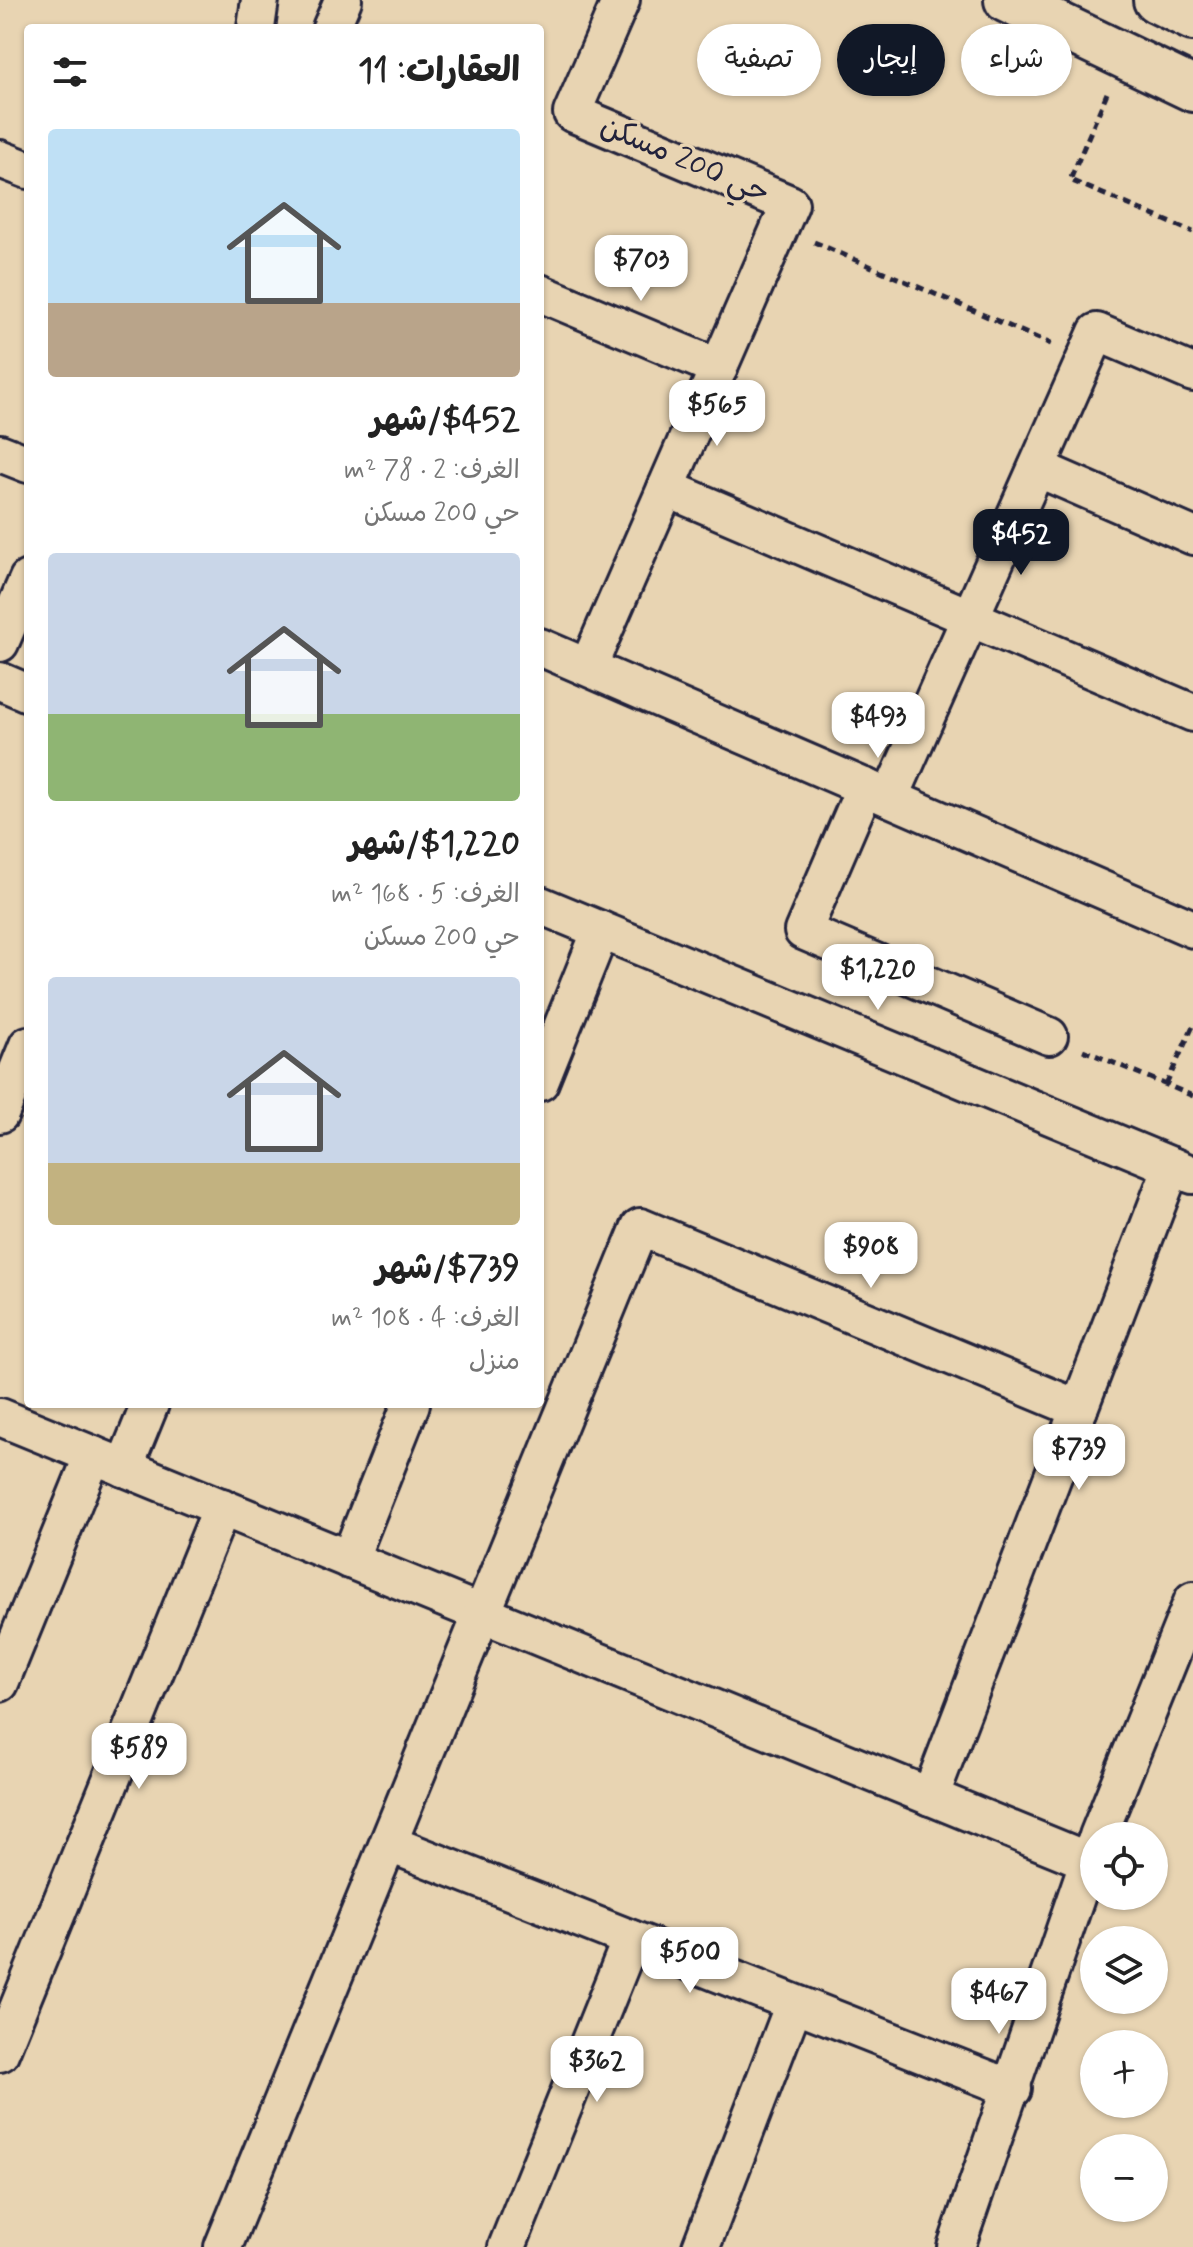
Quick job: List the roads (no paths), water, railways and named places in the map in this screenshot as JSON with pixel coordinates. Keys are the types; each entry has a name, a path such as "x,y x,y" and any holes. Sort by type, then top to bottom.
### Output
{"highway":[{"path":"1156,0 1193,18"},
{"path":"1182,0 1193,4"},
{"path":"1026,8 1193,89"},
{"path":"1026,8 1193,69"}],"street":[{"path":"257,24 260,0"},
{"path":"333,24 343,0"},
{"name":"حي 200 مسكن","path":"588,667 790,204 572,113 621,0"},
{"path":"0,159 24,168"},
{"path":"544,295 719,368"},
{"path":"1049,1036 803,931 970,619 1091,346 1193,373"},
{"path":"0,453 24,462"},
{"path":"1037,468 1193,536"},
{"path":"666,488 1193,713"},
{"path":"0,643 24,588"},
{"path":"544,649 1193,929"},
{"path":"0,681 24,691"},
{"path":"544,907 1182,1170 1079,1409 930,1797"},
{"path":"544,1072 601,930"},
{"path":"0,1114 24,1055"},
{"path":"223,2247 640,1227 1079,1409"},
{"path":"0,1683 108,1461 147,1408"},
{"path":"349,1560 409,1408"},
{"path":"0,1417 930,1797 1080,1843"},
{"path":"0,2053 222,1507"},
{"path":"1103,1822 1193,1600"},
{"path":"390,1844 1013,2089"},
{"path":"956,2247 1013,2089 1080,1886"},
{"path":"507,2247 631,1939"},
{"path":"701,2247 794,2004"}]}
